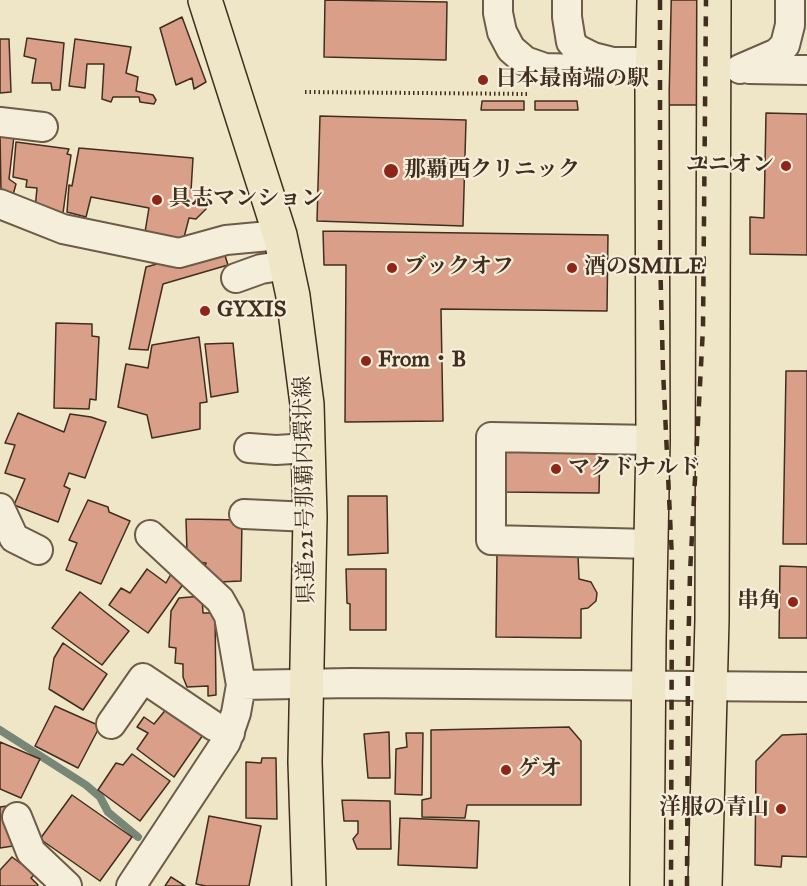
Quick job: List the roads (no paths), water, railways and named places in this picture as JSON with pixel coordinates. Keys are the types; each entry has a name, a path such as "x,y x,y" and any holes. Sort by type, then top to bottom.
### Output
{"main road":[{"name":"県道221号那覇内環状線","path":"205,0 266,262 307,404 310,518 305,762 309,886"},
{"path":"647,886 653,440 652,62 654,0"},
{"path":"705,886 727,69 714,0"}],"street":[{"path":"498,0 502,32 511,49 525,61 545,68 579,69 613,62 652,62"},
{"path":"567,0 571,42 577,49 593,57 613,62"},
{"path":"727,69 777,52 785,45 790,25 790,0"},
{"path":"727,69 807,70"},
{"path":"0,122 43,127"},
{"path":"0,204 63,229 179,254 236,238 266,262"},
{"path":"651,544 491,540 491,437 653,440"},
{"path":"263,449 309,448"},
{"path":"0,508 14,538 38,550"},
{"path":"244,514 310,518"},
{"path":"130,886 216,760 230,733 241,685 229,616 220,600 150,535"},
{"path":"111,724 142,678 214,726 230,733"},
{"path":"241,685 807,687"},
{"path":"17,818 31,852 67,886"}],"waterway":[{"path":"0,730 86,785 100,797 108,812 138,837"}],"railway":[{"path":"660,0 660,254 672,559 671,886"},
{"path":"687,886 690,573 703,328 706,0"}],"place":[{"name":"日本最南端の駅","path":"483,80"},
{"name":"ユニオン","path":"786,166"},
{"name":"那覇西クリニック","path":"391,171"},
{"name":"具志マンション","path":"157,200"},
{"name":"ブックオフ","path":"392,268"},
{"name":"酒のSMILE","path":"572,268"},
{"name":"GYXIS","path":"205,311"},
{"name":"From・B","path":"366,361"},
{"name":"マクドナルド","path":"556,469"},
{"name":"串角","path":"793,602"},
{"name":"ゲオ","path":"506,770"},
{"name":"洋服の青山","path":"781,809"}]}
